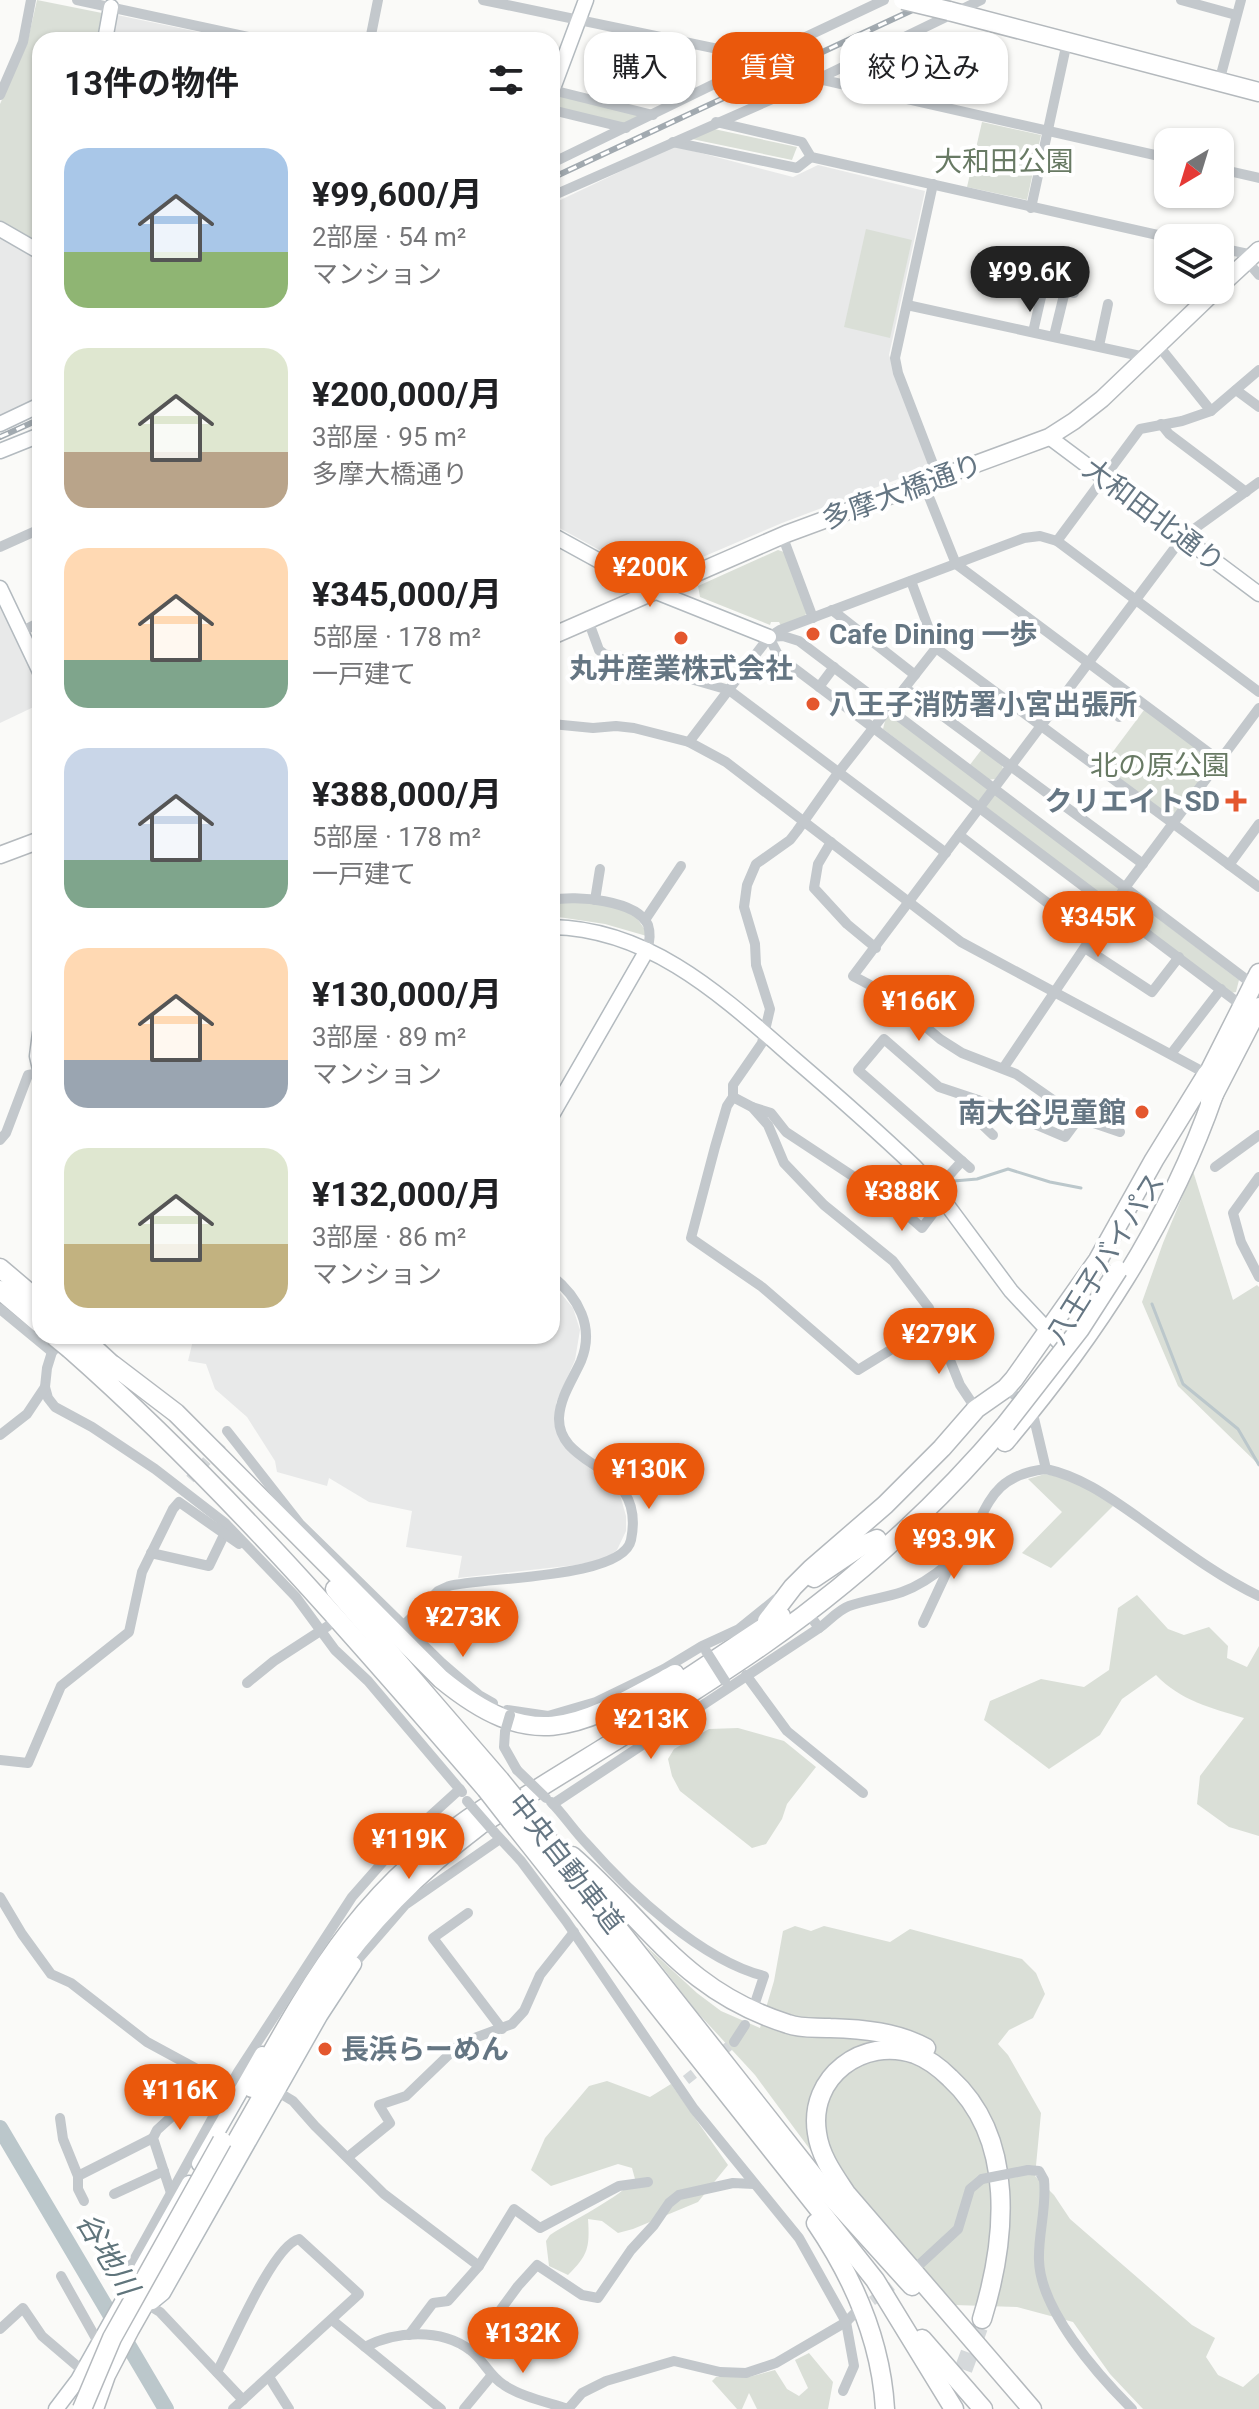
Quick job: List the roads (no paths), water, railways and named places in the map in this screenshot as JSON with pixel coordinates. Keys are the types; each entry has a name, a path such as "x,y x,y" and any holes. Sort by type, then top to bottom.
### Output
{"highway":[{"path":"903,0 1259,92"},
{"name":"八王子バイパス","path":"94,2409 130,2329 343,1948 423,1869 467,1835 824,1600 884,1549 946,1489 1002,1420 1113,1266 1214,1094 1254,1012 1257,982"},
{"name":"八王子バイパス","path":"1113,1266 1207,1074 1254,1012"},
{"path":"756,1642 793,1587 885,1505 976,1409 1006,1388 1049,1333 1113,1235 1154,1160 1207,1074"},
{"path":"756,1642 816,1624 927,1524 984,1466 1032,1410 1131,1270 1183,1175 1214,1094"},
{"path":"0,1268 32,1295"},
{"path":"0,1290 32,1317"},
{"name":"中央自動車道","path":"71,1344 262,1536 524,1819 824,2189 893,2267 1031,2409"},
{"name":"中央自動車道","path":"74,1344 113,1365 231,1479 335,1590 493,1785"},
{"path":"113,1365 176,1413 441,1679 486,1712 517,1724 554,1726 593,1715 676,1674 704,1655"},
{"name":"八王子バイパス","path":"82,2409 106,2348 294,2013 386,1887 442,1837 704,1655 756,1642 877,1539 1002,1420"},
{"path":"793,1587 810,1581 877,1539"},
{"path":"524,1819 577,1860 684,1967 730,2000 794,2026 845,2028 899,2037 931,2051 966,2082 990,2120 1002,2152 1009,2188 1008,2247 997,2300 984,2324 1000,2233 997,2168 983,2124 957,2084 931,2062 916,2055 894,2050 870,2051 837,2070 818,2102 816,2131 825,2159 846,2193 1031,2409"},
{"name":"中央自動車道","path":"524,1819 667,2019 889,2301 954,2409"},
{"path":"667,2019 810,2214 838,2259 870,2327 880,2366 885,2409"},
{"path":"889,2301 983,2409"}],"main road":[{"name":"多摩大橋通り","path":"1234,273 1253,255"},
{"name":"多摩大橋通り","path":"560,632 782,535 1049,437 1095,405 1201,304"},
{"path":"0,855 32,843"}],"street":[{"path":"0,95 23,42 31,0"},
{"path":"77,0 112,4 229,32"},
{"path":"372,32 378,0"},
{"path":"483,0 712,48"},
{"path":"560,69 586,0"},
{"path":"816,32 884,0"},
{"path":"824,76 981,0"},
{"path":"1181,0 1236,15"},
{"path":"1219,82 1241,0"},
{"path":"107,32 112,4"},
{"path":"1031,208 1067,42"},
{"path":"824,80 1154,155"},
{"path":"560,159 712,86"},
{"path":"560,92 653,115"},
{"path":"560,192 759,104"},
{"path":"560,112 626,128"},
{"path":"716,122 802,142 811,157 1154,234"},
{"path":"673,142 797,168 811,157"},
{"path":"1234,172 1259,178"},
{"path":"933,184 895,358 956,564 1220,761"},
{"path":"0,229 32,247"},
{"path":"1253,255 1259,275"},
{"path":"1033,332 1044,284"},
{"path":"1054,336 1065,291"},
{"path":"1099,346 1108,304"},
{"path":"907,305 1145,357"},
{"path":"1158,345 1211,411"},
{"path":"1057,541 1140,429 1182,421 1211,411 1259,370"},
{"path":"1236,390 1259,407"},
{"path":"0,424 32,409"},
{"path":"1161,424 1169,434 1246,492"},
{"name":"大和田北通り","path":"1049,437 1259,594"},
{"path":"0,451 32,438"},
{"path":"1120,1132 1079,1118 1004,1067 962,1053 940,1039 887,994 853,976 1183,537 1259,482"},
{"path":"0,547 32,533"},
{"path":"782,535 813,618"},
{"path":"689,742 769,637 1024,538 1040,536 1057,541 1259,692"},
{"path":"560,539 654,591 769,637 783,636 799,641 1124,889 1257,982"},
{"path":"911,581 936,648 1259,887"},
{"path":"0,588 32,655"},
{"path":"832,610 915,675"},
{"path":"588,620 599,650 604,654 729,690 946,853"},
{"path":"21,632 32,626"},
{"path":"769,637 777,653 819,687 1254,1012"},
{"path":"936,648 790,840 756,864 747,885 744,907 755,944 756,965 770,1009 762,1043 733,1085 733,1097 727,1106 691,1238 773,1297 858,1370 936,1322"},
{"path":"819,687 834,667"},
{"path":"905,688 1143,864"},
{"path":"1119,717 1134,697"},
{"path":"1004,1067 1111,906 1259,708"},
{"path":"560,725 634,728 689,742 726,762 961,942 1207,1074"},
{"path":"1229,865 1259,824"},
{"path":"959,835 1092,937"},
{"path":"831,842 818,864 814,888 847,924 876,948"},
{"path":"645,920 681,866"},
{"path":"595,900 600,869"},
{"path":"560,898 610,902 632,911 645,920 650,937 647,950 560,1101"},
{"path":"560,928 610,936 647,950 692,974 751,1019 894,1147 940,1195 1011,1291 1072,1356"},
{"path":"1085,948 1152,992 1179,957"},
{"path":"1171,1054 1221,989"},
{"path":"733,1097 771,1113 786,1132 895,1204 922,1228 940,1195 966,1165 858,1070 884,1039 939,1087 1065,1137 1079,1118"},
{"path":"0,1140 6,1133 28,1075 32,1074"},
{"path":"978,1100 969,1112 993,1135"},
{"path":"752,1107 768,1125 784,1163 837,1218 893,1261 929,1308 960,1385 976,1409"},
{"path":"1215,1167 1259,1135"},
{"path":"1259,1177 1233,1213 1241,1242 1259,1277"},
{"path":"1249,1190 1259,1197"},
{"path":"404,1625 438,1591 449,1586 595,1567 618,1558 629,1547 632,1539 630,1498 621,1486 570,1446 560,1428 561,1406 582,1359 586,1330 574,1297 560,1284"},
{"path":"0,1309 32,1324"},
{"path":"0,1435 27,1414 45,1387 66,1344"},
{"path":"45,1387 55,1407 92,1427 182,1489 225,1523 296,1597 521,1861 754,2184 799,2238 846,2322 854,2366 843,2391"},
{"path":"1006,1388 1032,1410 1046,1469"},
{"path":"226,1438 300,1524 367,1591 479,1695 510,1714 548,1716 574,1710 664,1669 704,1655 793,1587"},
{"path":"923,1623 952,1561 973,1532 993,1494 1018,1475 1046,1469 1100,1491 1174,1543 1259,1596"},
{"path":"182,1489 190,1479"},
{"path":"0,1760 28,1763 61,1686 129,1632 142,1572 179,1502 254,1554"},
{"path":"151,1553 209,1566 224,1535"},
{"path":"550,1801 653,1740 726,1684 746,1675 816,1624 848,1606 903,1591 952,1561"},
{"path":"247,1683 274,1661 324,1629"},
{"path":"704,1655 726,1684"},
{"path":"746,1675 787,1731 863,1793"},
{"path":"510,1714 504,1747 508,1759 517,1770 550,1801 603,1862 660,1916 738,1969 764,1976 756,2000"},
{"path":"146,2303 163,2293 320,2016 343,1948 352,1897 396,1847 460,1789"},
{"path":"122,2298 123,2280 230,2087 243,2075 343,1948 497,1835"},
{"path":"0,1897 51,1974 71,1983 147,2042 230,2087"},
{"path":"468,1913 433,1938 502,2029"},
{"path":"348,2157 390,2123 379,2105 406,2096 461,2043 512,2024 524,2011 540,1975 574,1932"},
{"path":"56,2409 83,2371 243,2075 294,2013"},
{"path":"734,2042 745,2025"},
{"path":"78,2176 153,2138 157,2130 213,2079"},
{"path":"278,2092 293,2101 384,2194 479,2266"},
{"path":"60,2118 63,2139 84,2201"},
{"path":"153,2138 171,2193"},
{"path":"919,2265 958,2229 970,2189 982,2179 1028,2170 1039,2171 1044,2180 1039,2259 1048,2299 1097,2371 1132,2409"},
{"path":"114,2194 164,2171"},
{"path":"409,2335 433,2303 448,2301 479,2266 514,2209 540,2228 619,2186 648,2182"},
{"path":"471,2350 537,2265 582,2295 598,2298 631,2250 679,2195 733,2183 754,2184"},
{"path":"217,2372 274,2260 293,2240 299,2239 359,2294 233,2409"},
{"path":"61,2276 99,2340"},
{"path":"122,2298 146,2303 160,2312 243,2400"},
{"path":"0,2329 23,2308 42,2336 83,2371"},
{"path":"365,2347 383,2337 447,2337 471,2350 503,2385 568,2409 582,2393 606,2381 674,2361 720,2372 746,2373 776,2363 846,2322 855,2313"},
{"path":"332,2320 441,2409"},
{"path":"68,2409 110,2368"},
{"path":"464,2409 492,2375"},
{"path":"269,2377 289,2409"}],"waterway":[{"path":"950,1186 954,1181 977,1179 1008,1169 1081,1188"},
{"path":"1152,1304 1183,1384 1238,1429 1259,1465"},
{"name":"谷地川","path":"0,2128 166,2409"}],"tunnel":[{"path":"190,1479 222,1444"},
{"path":"686,2080 734,2042"},
{"path":"860,2310 905,2276"},
{"path":"954,2395 982,2319"}],"railway":[{"path":"560,174 934,0"},
{"path":"0,437 32,423"}],"place":[{"name":"Cafe Dining 一歩","path":"813,634"},
{"name":"丸井産業株式会社","path":"681,638"},
{"name":"八王子消防署小宮出張所","path":"813,704"},
{"name":"クリエイトSD","path":"1236,801"},
{"name":"南大谷児童館","path":"1142,1112"},
{"name":"長浜らーめん","path":"325,2049"}],"park label":[{"name":"大和田公園","path":"1004,161"},
{"name":"北の原公園","path":"1160,765"}]}
